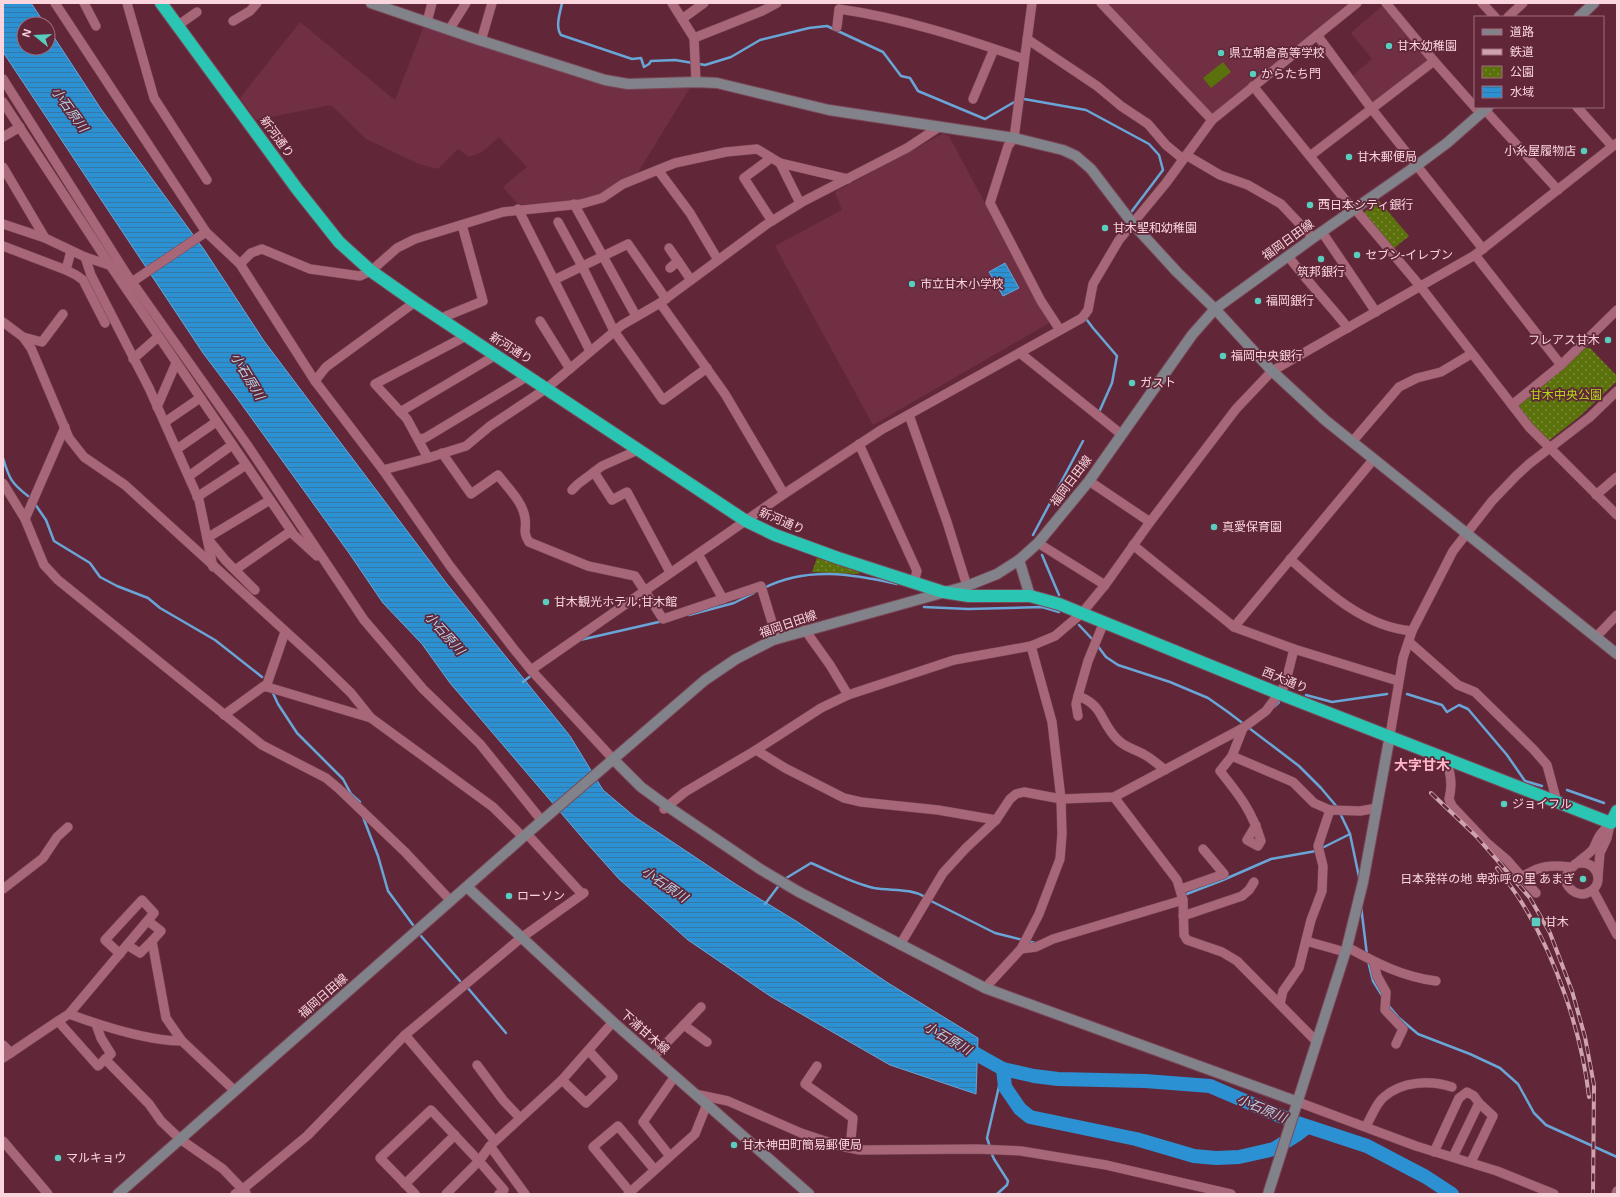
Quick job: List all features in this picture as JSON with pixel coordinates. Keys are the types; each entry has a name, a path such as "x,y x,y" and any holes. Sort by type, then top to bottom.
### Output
{"highway":[{"name":"新河通り","path":"161,3 293,183 339,242 371,271 415,302 496,356 548,388 638,450 746,521 796,543 943,592"},
{"name":"西大通り","path":"943,592 969,596 1030,596 1059,604 1280,694 1610,823"},
{"path":"1610,823 1617,811"}],"street":[{"path":"55,3 206,232 240,264 315,382 384,470 457,576 531,670 610,762 666,808 760,869 799,892 985,988 1434,1152 1471,1162 1554,1194"},
{"path":"84,3 96,26"},
{"path":"127,3 154,98 208,180"},
{"path":"234,21 250,11 257,3"},
{"path":"371,3 481,41 605,80 628,84 696,82 717,83 829,110 1014,138 1063,150 1076,156 1091,169 1133,224 1176,272 1215,309 1272,371 1325,420 1617,654"},
{"path":"426,22 432,3"},
{"path":"449,30 466,3"},
{"path":"481,41 492,3"},
{"path":"672,3 694,38 696,82"},
{"path":"682,19 704,3"},
{"path":"694,38 762,11 777,3"},
{"path":"1032,3 1014,138 1008,146 990,203 1041,301 1060,330"},
{"path":"1101,3 1212,120"},
{"path":"531,670 670,572 859,444 1082,318 1088,310 1093,284 1119,240 1133,224 1212,120 1357,3"},
{"path":"1386,3 1434,61 1474,99"},
{"path":"1482,3 1494,16"},
{"path":"1509,16 1523,3"},
{"path":"1581,16 1594,3"},
{"path":"837,27 839,9 886,17 1024,59"},
{"path":"177,26 197,12"},
{"path":"1317,35 1371,108 1483,249"},
{"path":"1027,39 1097,86 1121,106 1148,124 1166,145 1184,157 1220,175 1248,185 1281,204 1313,238"},
{"path":"973,99 994,49"},
{"path":"1310,156 1434,61"},
{"path":"3,79 129,279 248,446 364,620 423,688 480,744 544,819"},
{"path":"1253,86 1347,202 1355,208 1420,286 1529,428 1617,515"},
{"path":"3,102 158,337 291,531 326,564"},
{"path":"666,808 685,792 756,750 816,711 848,695 954,660 1031,646 1055,636 1082,613 1105,585 1150,522 1236,409 1272,371 1475,255 1614,144 1578,108"},
{"path":"1485,110 1558,190"},
{"name":"福岡日田線","path":"118,1194 544,819 705,680 736,659 777,639 967,586 997,574 1019,560 1038,543 1089,481 1192,335 1215,309 1416,166 1485,110"},
{"path":"3,137 20,127"},
{"path":"384,470 466,446 490,426 548,388 614,331 636,316 663,301 772,221 800,203 907,148 939,127"},
{"path":"240,264 251,253 262,249 310,269 360,276 371,271 397,248 416,239 503,212 518,209 574,204 602,198 623,184 658,170 700,157 757,149 780,163 848,179"},
{"path":"771,158 744,178 772,221"},
{"path":"780,163 781,168 800,203"},
{"path":"3,167 45,238"},
{"path":"658,170 690,213 718,260"},
{"path":"574,204 636,316"},
{"path":"518,209 590,351"},
{"path":"558,222 582,266 614,331 663,400 707,368"},
{"path":"3,224 45,238 85,257 110,265 129,279"},
{"path":"439,318 483,301 462,225"},
{"path":"129,279 206,232"},
{"path":"1322,232 1376,312"},
{"path":"554,280 628,244 663,301 725,394 784,494"},
{"path":"3,246 66,270 83,280 105,323"},
{"path":"669,248 691,280"},
{"path":"66,270 71,250"},
{"path":"1475,255 1561,365"},
{"path":"1288,256 1304,278 1322,295 1348,328"},
{"path":"85,257 91,275 165,422 189,476 197,497 214,567"},
{"path":"670,268 678,261"},
{"path":"315,382 326,367 415,302"},
{"path":"1512,405 1561,365 1617,310"},
{"path":"22,337 42,342 63,314"},
{"path":"540,321 570,369"},
{"path":"3,322 22,337 31,348 69,438 84,458 125,485 350,693 371,718 493,807 525,836 583,894 521,938 405,1035 307,1136 242,1192 223,1169 180,1139 161,1121 149,1104 105,1060"},
{"path":"428,458 419,439 400,412 375,384 466,336"},
{"path":"134,359 158,337"},
{"path":"1020,353 1121,434"},
{"path":"1352,442 1399,387 1417,378 1441,372 1471,354"},
{"path":"400,412 496,356"},
{"path":"157,407 176,363"},
{"path":"419,439 425,438 528,376"},
{"path":"1268,1194 1346,950 1363,882 1390,736 1398,681 1403,658 1412,631 1453,551 1466,534 1516,476 1590,417 1617,391"},
{"path":"165,422 200,398"},
{"path":"909,415 947,522 967,586"},
{"path":"177,449 216,422"},
{"path":"25,519 65,427"},
{"path":"859,444 917,571 914,582"},
{"path":"189,476 232,445"},
{"path":"572,490 602,466 638,450"},
{"path":"442,453 471,494 498,475 521,506 525,518 524,535 529,542 588,566 635,576 664,619 761,586 777,639"},
{"path":"1234,627 1373,460"},
{"path":"197,497 246,465"},
{"path":"594,472 612,500 627,492 670,572"},
{"path":"1596,495 1617,477"},
{"path":"1089,481 1150,522"},
{"path":"3,483 25,519 44,565 58,580 262,745 326,778 405,852 451,901"},
{"path":"207,538 270,500"},
{"path":"235,570 291,531"},
{"path":"207,538 255,590"},
{"path":"1038,543 1105,585"},
{"path":"1133,545 1234,627 1294,649 1398,681"},
{"path":"698,554 722,599"},
{"path":"1290,559 1366,618 1390,628 1412,631"},
{"path":"1019,560 1030,596"},
{"path":"1596,637 1617,615"},
{"path":"1078,716 1076,704 1078,696 1088,661 1104,622"},
{"path":"805,630 830,665 848,695"},
{"path":"266,687 285,632"},
{"path":"1409,642 1458,685 1474,692 1534,750 1547,765 1556,802"},
{"path":"985,988 1021,949 1039,914 1060,859 1062,834 1061,799 1052,722 1031,646"},
{"path":"900,945 943,873 966,848 996,820 1010,799 1016,794 1024,792 1061,799 1114,797 1245,726 1266,711 1280,694 1287,681 1294,649"},
{"path":"224,715 264,686 371,718"},
{"path":"1078,696 1097,707 1105,723 1119,742 1126,747 1143,754 1164,770"},
{"path":"1245,726 1232,756 1220,771 1248,808 1256,825"},
{"path":"756,750 785,768 844,798 861,802 938,810 996,820"},
{"path":"1232,756 1293,782 1314,803 1330,810 1360,811 1377,808"},
{"path":"1444,757 1451,775 1452,788 1449,799 1452,806 1536,893"},
{"path":"1114,797 1172,873 1181,889 1183,900 1184,935 1187,940 1222,952 1237,961 1316,1042"},
{"path":"1280,1004 1283,991 1299,968 1311,920 1322,891 1323,866 1318,846 1330,810"},
{"path":"1610,823 1607,838 1600,853 1598,881 1593,890 1583,894 1573,891 1567,882 1567,876 1573,866 1593,849 1600,835 1610,823"},
{"path":"3,889 43,858 57,837 68,827"},
{"path":"1181,889 1224,874 1203,849"},
{"path":"1522,877 1534,869 1545,866 1573,866 1585,862 1594,867 1598,876"},
{"path":"1183,916 1242,896 1249,890 1254,882"},
{"name":"下浦甘木線","path":"467,887 613,1022 707,1104 804,1193"},
{"path":"1593,890 1617,935"},
{"path":"3,1058 69,1014 120,954 127,945 148,921 154,913 142,900 105,940 120,954"},
{"path":"1021,949 1036,947 1053,939 1183,900"},
{"path":"127,945 140,953 152,942 161,931 148,921"},
{"path":"1306,941 1361,955 1403,975 1436,981"},
{"path":"152,942 166,1018 182,1041 235,1091"},
{"path":"1374,962 1377,976 1386,992 1384,1005 1385,1010 1403,1029 1396,1044"},
{"path":"653,1057 701,1007"},
{"path":"69,1014 96,1024 168,1041 182,1041"},
{"path":"58,1021 98,1066 111,1054 101,1038 96,1024"},
{"path":"446,1194 479,1161 492,1144 562,1080 613,1022"},
{"path":"684,1025 707,1042"},
{"path":"405,1035 492,1144 525,1194"},
{"path":"3,1045 11,1053"},
{"path":"562,1080 586,1103 613,1077 589,1050"},
{"path":"477,1065 520,1118"},
{"path":"817,1066 805,1084 853,1118 850,1148"},
{"path":"669,1155 643,1122 675,1076"},
{"path":"1366,1126 1382,1098 1395,1090 1423,1082 1442,1084 1452,1087"},
{"path":"1434,1152 1459,1098 1467,1092 1474,1096 1493,1116 1471,1162"},
{"path":"695,1094 728,1101 801,1133 860,1150 977,1149 1021,1151 1106,1165 1230,1194"},
{"path":"1453,1157 1479,1103"},
{"path":"654,1169 618,1126 593,1147 629,1193 669,1155 695,1134 707,1104"},
{"path":"415,1194 380,1158 431,1110 504,1190 499,1194"},
{"path":"405,1184 455,1135"},
{"path":"3,1141 48,1194"}],"shaded area":[{"name":"県立朝倉高等学校","path":"1105,3 1354,3 1211,117"},
{"name":"甘木幼稚園","path":"1382,6 1430,61 1371,105 1350,78 1372,59 1351,33"},
{"path":"300,22 395,100 424,26 580,77 691,86 635,177 601,196 528,207 517,203 503,187 527,167 499,137 482,152 469,157 458,149 438,169 419,164 366,139 331,105 256,120 240,98"},
{"name":"市立甘木小学校","path":"942,134 949,136 1049,323 873,425 775,246 842,210 835,192"}],"green space":[{"path":"1223,62 1231,72 1211,88 1203,78"},
{"path":"1379,201 1409,236 1393,249 1363,213"},
{"name":"甘木中央公園","path":"1582,348 1590,348 1617,376 1617,381 1579,417 1547,442 1519,409 1519,405"},
{"path":"817,558 859,571 859,574 812,572"}],"water":[{"path":"3,3 31,3 40,16 16,16 16,56 56,56 56,40 101,109 205,251 264,341 447,584 570,736 603,790 635,817 737,885 796,921 888,983 978,1038 976,1094 890,1065 770,996 688,940 619,879 450,683 422,644 383,603 349,553 203,353 3,52"},
{"path":"1005,263 1019,288 1003,296 989,272"}],"waterway":[{"path":"562,3 558,24 561,35 632,59 641,58 644,67 651,61 675,60 705,65 731,57 760,40 809,28 827,26 883,52 901,76 910,78 918,91 985,119 1016,101"},
{"path":"1021,100 1024,99 1086,110 1149,144 1159,155 1163,170 1132,211"},
{"path":"1087,320 1117,356 1112,383 1100,410"},
{"path":"1033,535 1083,441"},
{"path":"3,458 11,480 28,496"},
{"path":"35,504 46,520 54,541 90,563 100,577 117,586 148,598 160,608 215,640 262,677"},
{"path":"1042,555 1059,595"},
{"path":"764,588 780,581 813,574 864,577 897,584"},
{"path":"689,615 734,603 754,593"},
{"path":"924,607 968,609 1042,607 1059,612"},
{"path":"580,640 663,621"},
{"path":"1079,625 1094,641"},
{"path":"1097,645 1106,657 1118,665 1170,682 1208,698 1299,766 1337,807"},
{"path":"523,682 533,674"},
{"path":"272,691 278,704 297,733 343,779 351,794 360,802"},
{"path":"1306,695 1332,702 1387,694"},
{"path":"1407,694 1442,705 1447,712 1459,705 1468,709 1507,755 1525,781 1542,786"},
{"path":"1274,707 1279,702"},
{"path":"1567,790 1604,803"},
{"path":"1340,813 1350,834 1359,877"},
{"path":"363,817 378,856 388,891 413,925"},
{"path":"1184,895 1271,859 1316,851 1350,834"},
{"path":"783,880 811,863 866,886 913,892 925,897"},
{"path":"765,904 780,884"},
{"path":"929,900 995,933 1035,943"},
{"path":"1361,906 1367,955"},
{"path":"421,936 460,981"},
{"path":"1368,961 1373,981 1383,997"},
{"path":"467,987 506,1033"},
{"path":"1388,1005 1399,1018 1418,1034 1470,1054 1500,1068 1518,1084 1534,1113 1546,1125 1617,1157"},
{"name":"小石原川","path":"962,1046 1003,1069 1034,1076 1058,1079 1145,1081 1210,1086 1294,1122 1367,1146 1426,1177 1452,1194"},
{"path":"990,1147 987,1138 1003,1069"},
{"name":"小石原川","path":"1003,1069 1005,1087 1020,1109 1030,1117 1136,1139 1194,1156 1216,1158 1239,1157 1274,1149 1307,1127"},
{"path":"991,1152 1008,1181 1007,1185 997,1194"}],"railway":[{"path":"1431,793 1476,836 1530,898 1550,933 1572,991 1585,1037 1594,1085 1593,1194"},
{"path":"1497,868 1522,903 1546,947 1566,997 1574,1022 1586,1073 1589,1097"}],"place":[{"name":"甘木幼稚園","path":"1389,46"},
{"name":"県立朝倉高等学校","path":"1221,53"},
{"name":"からたち門","path":"1253,74"},
{"name":"小糸屋履物店","path":"1584,151"},
{"name":"甘木郵便局","path":"1349,157"},
{"name":"西日本シティ銀行","path":"1310,205"},
{"name":"甘木聖和幼稚園","path":"1105,228"},
{"name":"セブン-イレブン","path":"1357,255"},
{"name":"筑邦銀行","path":"1321,259"},
{"name":"市立甘木小学校","path":"912,284"},
{"name":"福岡銀行","path":"1258,301"},
{"name":"フレアス甘木","path":"1608,340"},
{"name":"福岡中央銀行","path":"1223,356"},
{"name":"ガスト","path":"1132,383"},
{"name":"真愛保育園","path":"1214,527"},
{"name":"甘木観光ホテル;甘木館","path":"546,602"},
{"name":"ジョイフル","path":"1504,804"},
{"name":"日本発祥の地 卑弥呼の里 あまぎ","path":"1583,879"},
{"name":"ローソン","path":"509,896"},
{"name":"甘木","path":"1536,922"},
{"name":"甘木神田町簡易郵便局","path":"734,1145"},
{"name":"マルキョウ","path":"58,1158"}],"district":[{"name":"大字甘木","path":"1422,765"}]}
